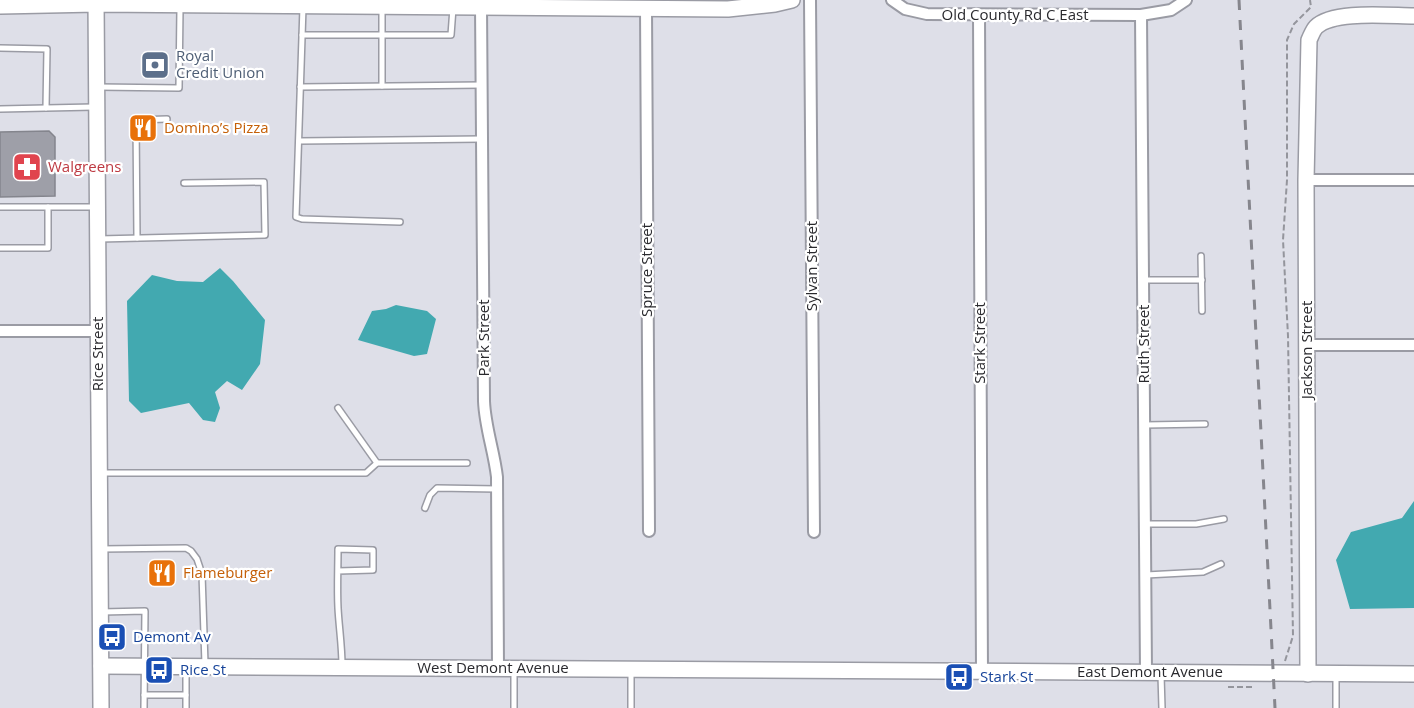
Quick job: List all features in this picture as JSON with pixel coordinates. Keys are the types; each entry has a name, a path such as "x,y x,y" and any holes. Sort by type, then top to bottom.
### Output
{"street":[{"path":"0,6 96,2 180,2 646,8 775,4 792,0"},
{"name":"Sylvan Street","path":"810,0 814,532"},
{"name":"Old County Rd C East","path":"892,0 905,9 927,14 979,15 1141,15 1172,10 1186,0"},
{"name":"Rice Street","path":"96,2 101,708"},
{"name":"Park Street","path":"481,6 485,408 487,430 495,458 497,489 498,668"},
{"name":"Spruce Street","path":"646,8 649,531"},
{"name":"Stark Street","path":"979,15 981,672"},
{"name":"Ruth Street","path":"1141,15 1146,575 1154,673"},
{"name":"Jackson Street","path":"1308,674 1306,180 1309,40 1316,27 1331,19 1346,15 1414,16"},
{"path":"1306,180 1414,180"},
{"path":"0,331 97,331"},
{"path":"1307,345 1414,345"},
{"name":"West Demont Avenue","path":"100,666 886,671"},
{"name":"East Demont Avenue","path":"886,671 1414,674"}],"lane":[{"path":"97,87 179,88 180,2"},
{"path":"303,5 296,218 400,222"},
{"path":"382,6 382,86"},
{"path":"302,35 452,35 453,6"},
{"path":"0,48 47,49 46,108"},
{"path":"300,87 482,85"},
{"path":"0,109 97,107"},
{"path":"137,238 136,120 166,119"},
{"path":"299,141 482,139"},
{"path":"97,239 265,235 264,182 184,183"},
{"path":"0,207 97,207"},
{"path":"0,248 48,248 48,207"},
{"path":"1201,256 1202,311"},
{"path":"1144,280 1202,280"},
{"path":"338,408 376,463"},
{"path":"1145,425 1205,424"},
{"path":"99,473 366,473 376,463 467,463"},
{"path":"425,508 430,495 437,488 497,489"},
{"path":"1145,524 1196,524 1224,519"},
{"path":"99,549 186,548 191,551 197,559 202,574 206,666"},
{"path":"338,571 373,570 373,550 338,549 338,571 342,667"},
{"path":"1146,575 1203,572 1221,564"},
{"path":"100,612 145,611 144,708"},
{"path":"186,666 186,708"},
{"path":"514,669 514,708"},
{"path":"631,669 632,708"},
{"path":"1154,673 1162,708"},
{"path":"1336,674 1336,708"},
{"path":"144,695 186,695"}],"path":[{"path":"1284,674 1284,663 1293,636 1288,336 1283,240 1287,180 1287,40 1294,24 1311,7 1310,0"},
{"path":"1227,687 1255,687"}],"water":[{"path":"220,268 265,320 260,364 242,390 227,381 215,392 220,408 215,422 203,420 189,403 141,413 129,401 127,301 152,275 177,281 203,282"},
{"path":"396,305 427,311 436,319 427,354 414,356 358,340 372,311"},
{"path":"1414,501 1414,608 1350,609 1336,560 1351,532 1402,518"}],"building":[{"name":"Walgreens","path":"49,131 55,137 55,196 0,197 0,132"}],"railway":[{"path":"1239,0 1275,708"}],"place":[{"name":"Royal Credit Union","path":"155,65"},
{"name":"Domino’s Pizza","path":"143,128"},
{"name":"Walgreens","path":"27,167"},
{"name":"Flameburger","path":"162,573"},
{"name":"Demont Av","path":"112,637"},
{"name":"Rice St","path":"159,670"},
{"name":"Stark St","path":"959,677"}]}
